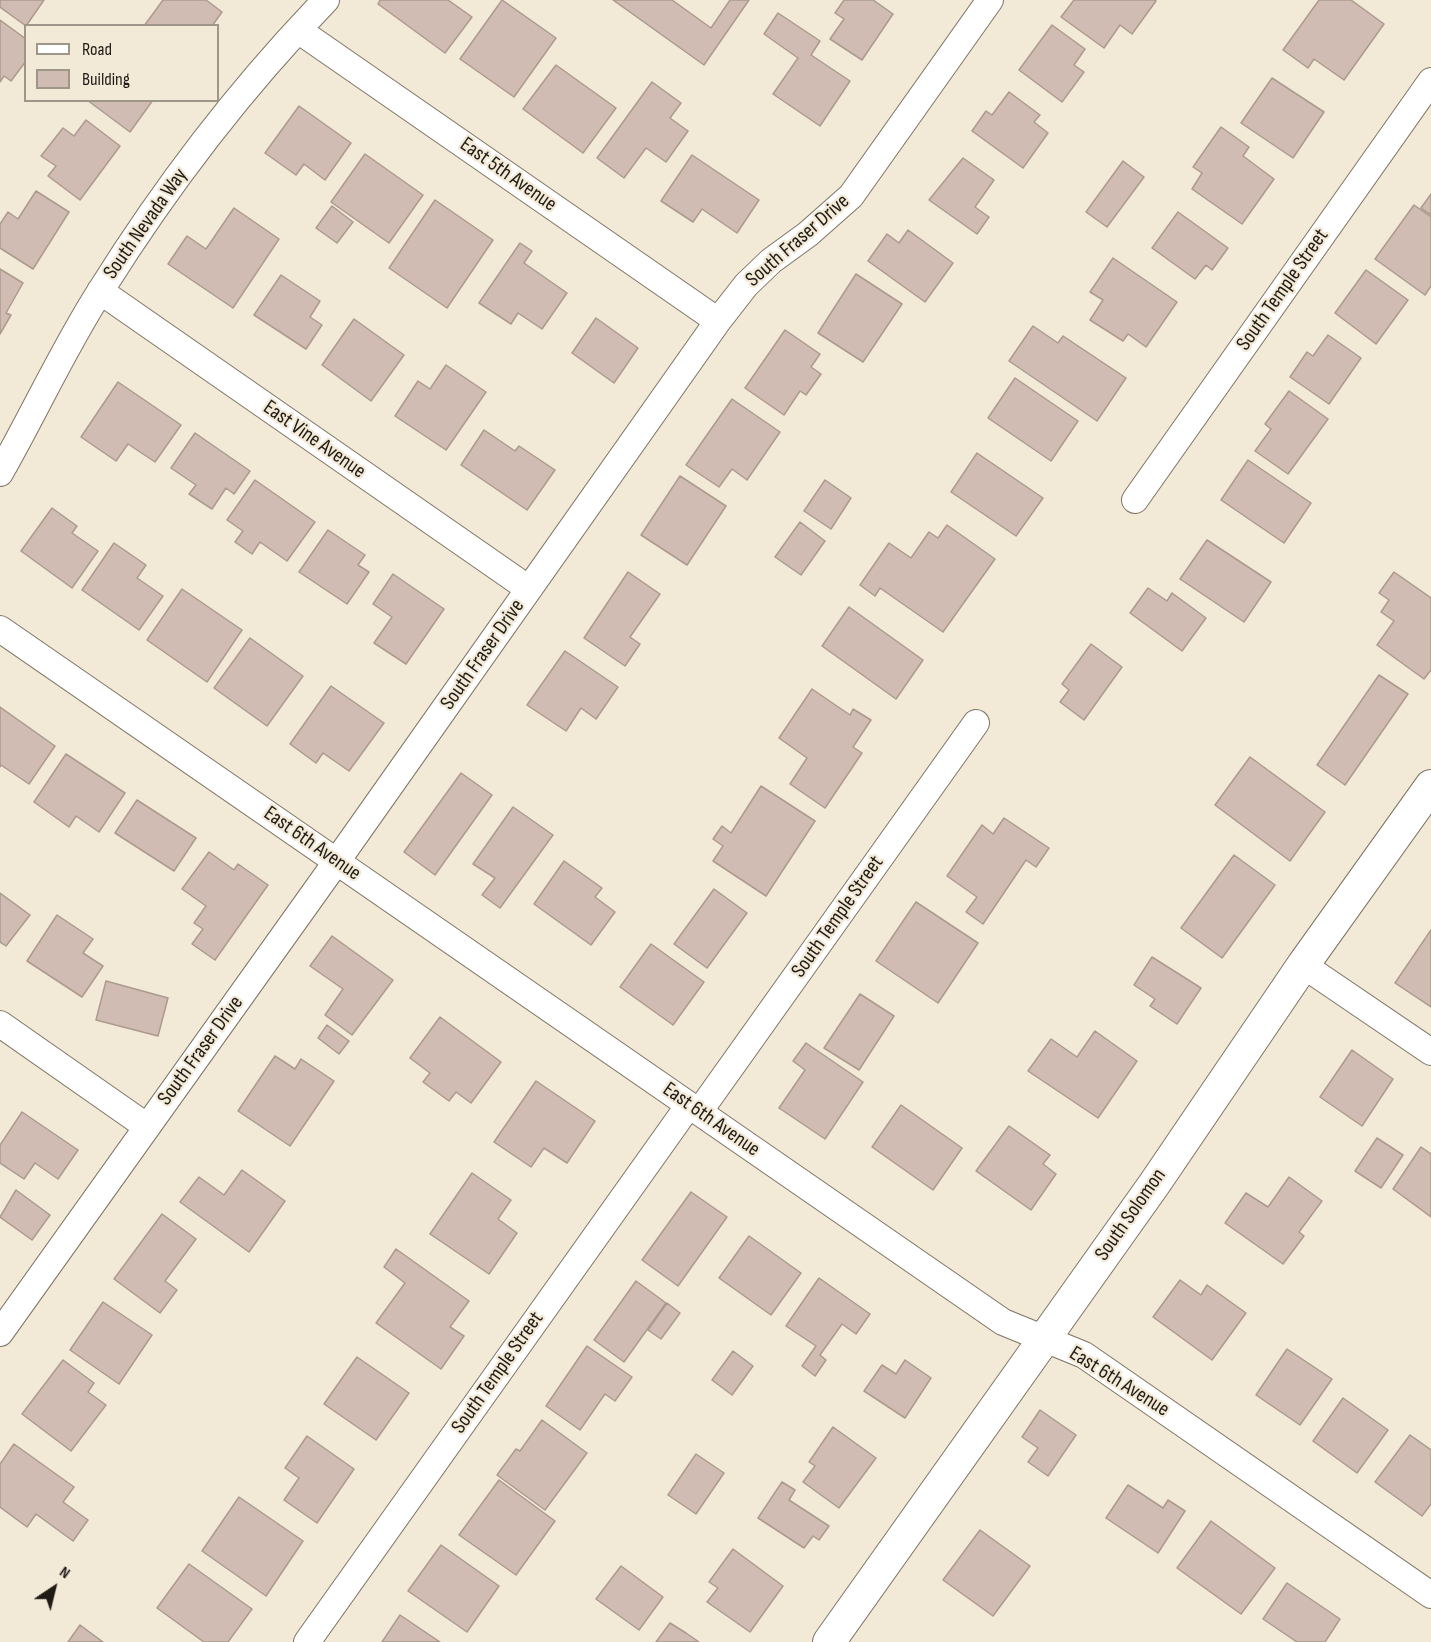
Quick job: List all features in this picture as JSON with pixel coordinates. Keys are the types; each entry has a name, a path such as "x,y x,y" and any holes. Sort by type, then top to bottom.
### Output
{"street":[{"name":"South Nevada Way","path":"0,473 45,385 100,291 146,220 245,88 326,0"},
{"name":"South Fraser Drive","path":"0,1332 337,861 718,321 746,285 771,261 808,234 851,196 990,0"},
{"name":"East 5th Avenue","path":"298,30 718,321"},
{"name":"South Temple Street","path":"1135,500 1431,81"},
{"name":"East Vine Avenue","path":"100,291 529,589"},
{"name":"East 6th Avenue","path":"0,629 1003,1323 1084,1354 1431,1596"},
{"name":"South Temple Street","path":"306,1642 976,723"},
{"name":"South Solomon","path":"829,1642 1155,1183 1303,965 1431,786"},
{"path":"1303,965 1431,1052"},
{"path":"0,1024 147,1126"}],"building":[{"path":"0,0 44,0 27,24 24,25 0,7"},
{"path":"163,0 206,0 222,12 213,24 145,24"},
{"path":"380,0 448,0 472,17 445,53 378,4"},
{"path":"502,0 556,38 514,97 460,59"},
{"path":"613,0 672,0 711,28 730,0 749,0 704,65"},
{"path":"844,0 873,0 893,14 862,60 830,39 844,19 835,13"},
{"path":"1074,0 1156,1 1132,34 1120,25 1104,48 1061,17"},
{"path":"1319,0 1351,0 1384,24 1344,80 1314,59 1308,68 1283,50"},
{"path":"778,13 820,41 811,55 850,81 820,126 773,94 798,58 764,34"},
{"path":"0,20 24,38 24,64 11,81 4,76 0,82"},
{"path":"1052,25 1085,49 1074,65 1084,72 1062,102 1019,70"},
{"path":"556,65 616,108 583,153 523,109"},
{"path":"1272,78 1324,112 1293,158 1241,123"},
{"path":"652,82 681,103 670,118 688,131 666,162 646,148 624,178 597,158"},
{"path":"1009,92 1040,115 1034,122 1048,133 1023,168 972,131 986,111 992,115"},
{"path":"90,102 152,102 130,132"},
{"path":"299,106 351,143 325,180 304,164 296,175 265,153"},
{"path":"86,120 120,146 80,200 48,176 56,166 41,156 63,128 74,136"},
{"path":"1221,127 1249,147 1243,156 1274,179 1242,224 1192,189 1202,173 1193,167"},
{"path":"365,154 423,195 389,243 331,202"},
{"path":"692,155 759,200 737,233 702,209 693,222 661,201"},
{"path":"963,158 994,180 975,207 989,217 977,234 929,200"},
{"path":"1123,161 1144,177 1107,227 1086,212"},
{"path":"36,191 69,212 33,269 0,248 0,224 8,212 18,219"},
{"path":"1431,194 1431,215 1421,208"},
{"path":"435,200 493,240 447,308 389,268"},
{"path":"1414,205 1431,217 1431,286 1425,295 1375,259"},
{"path":"332,206 353,222 337,243 316,228"},
{"path":"234,208 279,239 233,308 168,264 187,236 206,249"},
{"path":"1178,212 1228,248 1212,270 1206,265 1195,279 1152,248"},
{"path":"908,230 953,263 925,302 868,261 887,234 899,243"},
{"path":"520,243 532,251 524,263 567,293 542,329 518,313 511,324 479,303"},
{"path":"1113,258 1177,302 1146,347 1128,334 1123,341 1090,320 1103,300 1090,292"},
{"path":"0,269 23,283 6,313 11,315 0,334"},
{"path":"1366,270 1408,300 1376,344 1335,313"},
{"path":"856,274 902,304 863,362 818,333"},
{"path":"281,275 320,301 310,317 322,325 306,349 254,315"},
{"path":"596,318 638,348 614,383 572,353"},
{"path":"354,319 404,355 371,401 322,365"},
{"path":"1033,326 1058,343 1063,336 1126,378 1097,421 1009,361"},
{"path":"785,330 820,354 811,367 821,374 806,395 800,391 784,415 745,388"},
{"path":"1328,335 1361,358 1329,404 1290,377 1307,352 1313,356"},
{"path":"446,365 486,392 446,450 395,416 418,381 430,389"},
{"path":"1015,378 1078,421 1051,461 988,418"},
{"path":"118,382 181,425 155,462 128,444 116,461 81,437"},
{"path":"1289,391 1328,419 1288,474 1255,451 1271,429 1265,424"},
{"path":"732,399 780,432 747,480 732,469 719,487 686,465"},
{"path":"484,430 515,451 519,446 555,470 527,510 461,465"},
{"path":"195,433 250,471 234,494 226,488 212,509 189,494 196,485 171,468"},
{"path":"977,453 1043,498 1016,536 951,492"},
{"path":"1248,460 1311,503 1284,543 1221,500"},
{"path":"680,476 726,506 687,565 641,535"},
{"path":"255,480 315,522 287,561 260,542 252,554 235,542 243,531 227,520"},
{"path":"825,480 851,498 831,529 804,511"},
{"path":"52,508 77,526 72,533 98,551 72,588 21,551"},
{"path":"800,522 825,541 801,575 775,557"},
{"path":"947,525 995,559 943,632 880,588 875,596 860,585 889,543 911,558 929,532 938,538"},
{"path":"328,530 365,555 358,565 369,572 347,604 299,572"},
{"path":"1207,540 1271,582 1244,622 1180,579"},
{"path":"114,543 146,565 137,578 163,596 139,630 82,590"},
{"path":"628,572 660,594 630,637 640,644 625,666 584,638"},
{"path":"1394,572 1431,598 1431,670 1424,679 1377,645 1394,621 1381,612 1389,600 1379,593"},
{"path":"393,574 444,609 406,664 374,643 392,617 373,604"},
{"path":"1148,588 1167,601 1172,593 1206,618 1182,651 1130,613"},
{"path":"182,589 242,630 207,682 147,640"},
{"path":"849,607 923,660 896,699 822,646"},
{"path":"250,638 303,676 267,726 214,688"},
{"path":"1091,644 1122,667 1084,720 1060,702 1069,690 1062,684"},
{"path":"565,651 618,687 596,719 581,708 566,731 527,705"},
{"path":"1379,675 1408,694 1345,785 1317,765"},
{"path":"331,686 384,723 349,771 323,753 316,763 290,744"},
{"path":"812,689 850,715 853,709 871,720 853,747 862,753 825,808 790,784 807,758 779,738"},
{"path":"0,707 55,746 29,784 1,765 0,767"},
{"path":"66,754 125,793 99,832 76,816 69,827 34,802"},
{"path":"1250,757 1325,812 1290,861 1215,805"},
{"path":"461,773 492,795 435,875 404,852"},
{"path":"761,786 815,821 766,896 713,861 723,846 713,839 722,826 731,833"},
{"path":"137,800 196,838 174,871 115,833"},
{"path":"513,807 553,835 500,908 482,895 495,878 473,864"},
{"path":"1004,818 1049,848 1036,867 1026,860 983,924 966,912 977,897 947,876 982,825 993,834"},
{"path":"209,852 234,870 238,864 268,885 215,960 192,944 203,929 194,923 206,906 182,889"},
{"path":"1234,855 1275,885 1222,958 1181,928"},
{"path":"564,861 602,888 595,897 615,912 591,945 534,904"},
{"path":"714,889 747,913 707,968 674,944"},
{"path":"0,893 30,915 6,946 0,942"},
{"path":"916,902 978,943 938,1003 876,961"},
{"path":"57,915 93,939 83,953 103,966 82,997 27,961"},
{"path":"1431,930 1431,1007 1395,983"},
{"path":"332,936 393,980 352,1035 325,1015 343,989 310,966"},
{"path":"651,944 704,982 673,1025 620,987"},
{"path":"1152,957 1201,988 1177,1024 1150,1006 1155,999 1134,985"},
{"path":"106,981 168,998 158,1036 96,1020"},
{"path":"860,994 894,1016 859,1070 824,1048"},
{"path":"440,1017 501,1062 471,1103 456,1092 449,1101 423,1082 430,1073 410,1058"},
{"path":"327,1025 349,1041 339,1054 318,1038"},
{"path":"1095,1031 1137,1061 1098,1118 1028,1071 1051,1039 1077,1057"},
{"path":"806,1043 863,1082 825,1139 779,1108 805,1070 793,1061"},
{"path":"1352,1050 1393,1079 1362,1126 1320,1097"},
{"path":"275,1056 295,1069 301,1059 334,1081 290,1146 238,1111"},
{"path":"536,1081 595,1121 567,1163 544,1148 531,1167 494,1142"},
{"path":"901,1105 962,1148 933,1190 872,1147"},
{"path":"22,1112 78,1150 58,1179 35,1163 24,1179 0,1163 0,1145"},
{"path":"1009,1126 1050,1155 1043,1164 1056,1174 1031,1210 976,1171"},
{"path":"1377,1138 1403,1155 1381,1188 1355,1171"},
{"path":"1421,1147 1431,1154 1431,1217 1393,1189"},
{"path":"242,1170 285,1201 249,1252 180,1202 199,1177 224,1195"},
{"path":"472,1173 511,1200 498,1219 517,1233 489,1274 430,1234"},
{"path":"1289,1177 1322,1201 1299,1232 1304,1236 1283,1264 1225,1223 1246,1193 1268,1207"},
{"path":"16,1190 50,1215 32,1240 0,1217"},
{"path":"691,1192 727,1217 678,1286 642,1260"},
{"path":"162,1214 196,1239 165,1281 177,1290 160,1313 114,1279"},
{"path":"749,1236 801,1273 771,1315 719,1278"},
{"path":"396,1249 469,1301 450,1327 464,1336 441,1369 376,1323 405,1283 384,1267"},
{"path":"819,1278 870,1314 856,1334 842,1324 820,1355 826,1360 815,1376 802,1366 816,1346 786,1326"},
{"path":"1180,1280 1201,1295 1207,1285 1246,1313 1212,1360 1153,1317"},
{"path":"636,1281 666,1303 624,1362 594,1340"},
{"path":"103,1302 152,1335 119,1384 70,1350"},
{"path":"667,1303 680,1313 661,1339 648,1330"},
{"path":"587,1346 632,1377 615,1401 605,1394 580,1430 546,1406"},
{"path":"1287,1349 1332,1379 1300,1425 1256,1395"},
{"path":"733,1351 753,1366 732,1395 712,1380"},
{"path":"357,1357 409,1393 376,1440 324,1404"},
{"path":"63,1360 94,1383 88,1392 106,1405 71,1451 22,1414"},
{"path":"905,1360 931,1378 905,1418 864,1391 882,1365 896,1374"},
{"path":"1343,1398 1388,1430 1357,1473 1313,1441"},
{"path":"1040,1410 1076,1435 1048,1476 1028,1462 1038,1448 1022,1437"},
{"path":"542,1420 587,1453 545,1510 497,1475 516,1449 520,1451"},
{"path":"833,1427 876,1458 839,1508 803,1482 815,1466 809,1462"},
{"path":"1410,1435 1431,1450 1431,1504 1422,1516 1375,1482"},
{"path":"307,1436 354,1469 317,1523 284,1500 299,1478 285,1468"},
{"path":"14,1444 74,1487 63,1502 88,1520 73,1541 36,1514 27,1527 0,1507 0,1464"},
{"path":"696,1454 724,1473 696,1514 668,1495"},
{"path":"499,1480 555,1521 516,1575 459,1535"},
{"path":"782,1482 795,1490 789,1500 829,1526 819,1540 813,1536 804,1548 758,1518"},
{"path":"1128,1485 1163,1508 1168,1500 1185,1511 1158,1553 1106,1518"},
{"path":"239,1497 303,1541 266,1596 202,1551"},
{"path":"1211,1521 1275,1568 1241,1614 1177,1568"},
{"path":"980,1530 1030,1566 993,1616 943,1580"},
{"path":"441,1545 499,1586 467,1632 408,1591"},
{"path":"733,1549 783,1586 750,1632 707,1602 718,1588 709,1582"},
{"path":"189,1564 252,1609 228,1642 204,1642 157,1608"},
{"path":"621,1566 663,1597 639,1630 596,1599"},
{"path":"1287,1583 1340,1619 1325,1642 1297,1642 1263,1619"},
{"path":"400,1615 440,1642 382,1642"},
{"path":"670,1623 686,1633 699,1642 656,1642"},
{"path":"80,1625 103,1642 68,1642"}]}
